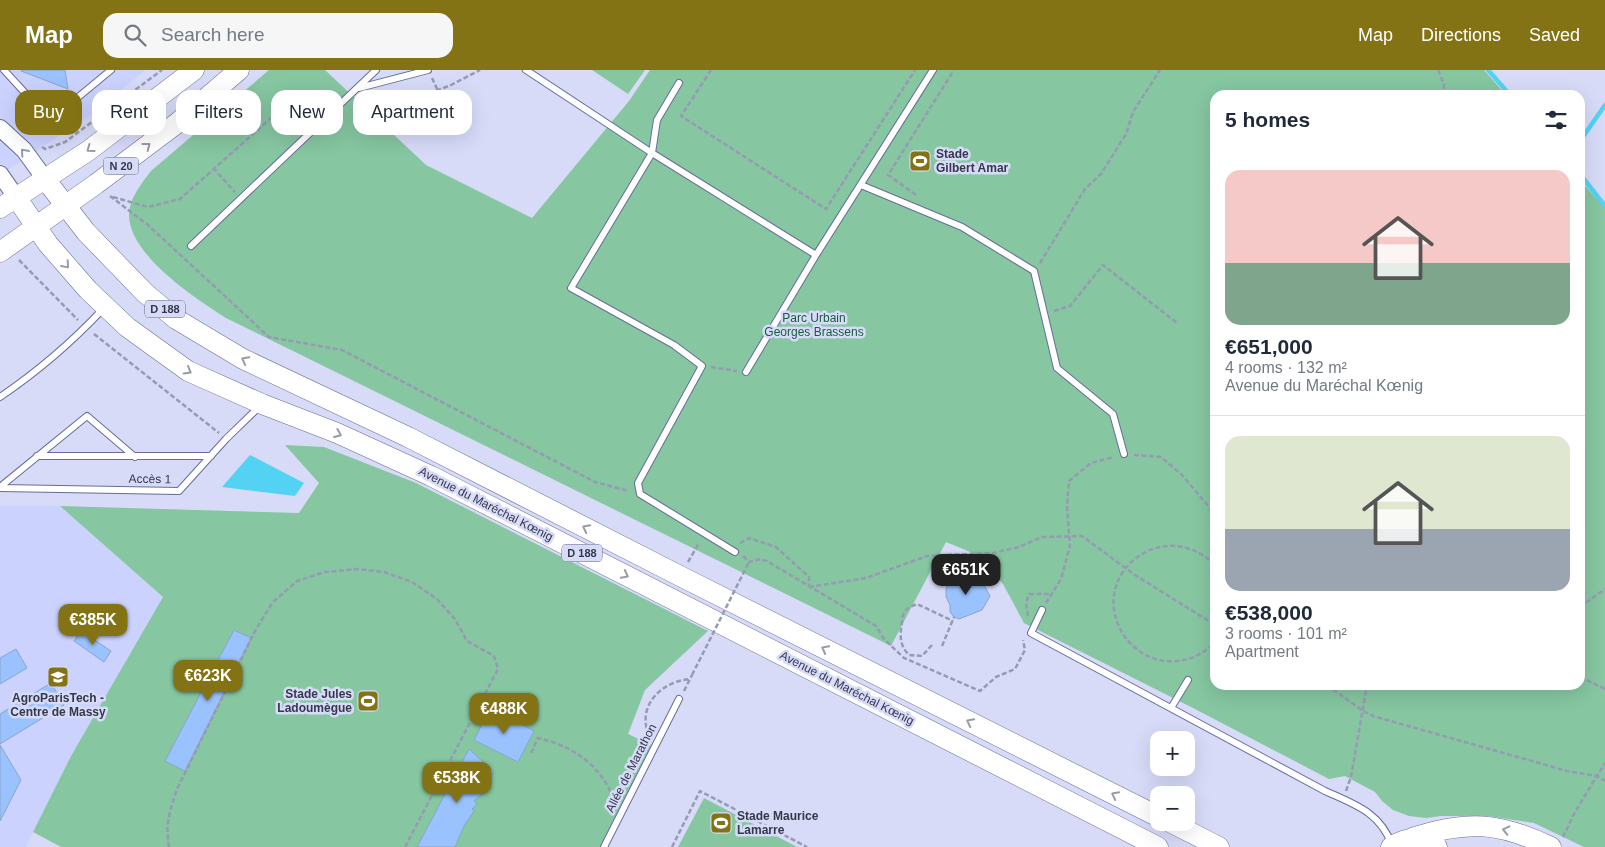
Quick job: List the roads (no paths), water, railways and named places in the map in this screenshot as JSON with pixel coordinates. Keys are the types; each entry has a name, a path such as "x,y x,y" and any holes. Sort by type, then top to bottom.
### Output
{"main road":[{"name":"N 20","path":"45,179 88,151 194,70"},
{"name":"N 20","path":"36,226 176,124 239,70"},
{"path":"8,202 45,179"},
{"name":"Avenue du Maréchal Kœnig","path":"45,179 86,232 145,293 176,319 243,359 417,441 1150,812"},
{"name":"Avenue du Maréchal Kœnig","path":"8,202 36,226 48,244 88,290 127,327 188,371 262,404 337,433 431,476 1158,847"},
{"path":"7,254 36,226"},
{"path":"1390,847 1438,830 1460,826 1500,828 1525,834 1551,847"},
{"path":"1189,831 1220,846"},
{"path":"1412,838 1422,839 1437,847"}],"street":[{"path":"0,128 24,150 45,179"},
{"path":"0,174 8,202"}],"lane":[{"path":"4,70 26,94 47,103 71,103 111,70"},
{"path":"191,246 376,70"},
{"path":"358,89 428,70"},
{"path":"526,70 652,153 816,255"},
{"path":"746,372 816,255 933,70"},
{"path":"678,83 657,120 652,153 571,288 674,345 702,366 638,483 640,494 734,550"},
{"path":"860,186 962,227 1034,272 1057,368 1113,414 1124,454"},
{"path":"0,397 30,376 85,328 105,306"},
{"name":"Accès 1","path":"0,487 179,491 226,439 262,404"},
{"name":"Accès 1","path":"0,487 87,416 135,457"},
{"path":"37,456 211,456"},
{"path":"1042,610 1031,633 1371,813 1388,836 1390,847"},
{"path":"1170,708 1188,680"},
{"name":"Allée de Marathon","path":"604,847 679,699"}],"waterway":[{"path":"1488,70 1506,90"},
{"path":"1585,134 1605,105"},
{"path":"1585,180 1605,206"}],"place":[{"name":"Stade Gilbert Amar","path":"920,161"},
{"name":"AgroParisTech - Centre de Massy","path":"58,677"},
{"name":"Stade Jules Ladoumègue","path":"368,701"},
{"name":"Stade Maurice Lamarre","path":"721,823"}],"park label":[{"name":"Parc Urbain Georges Brassens","path":"814,325"}]}
